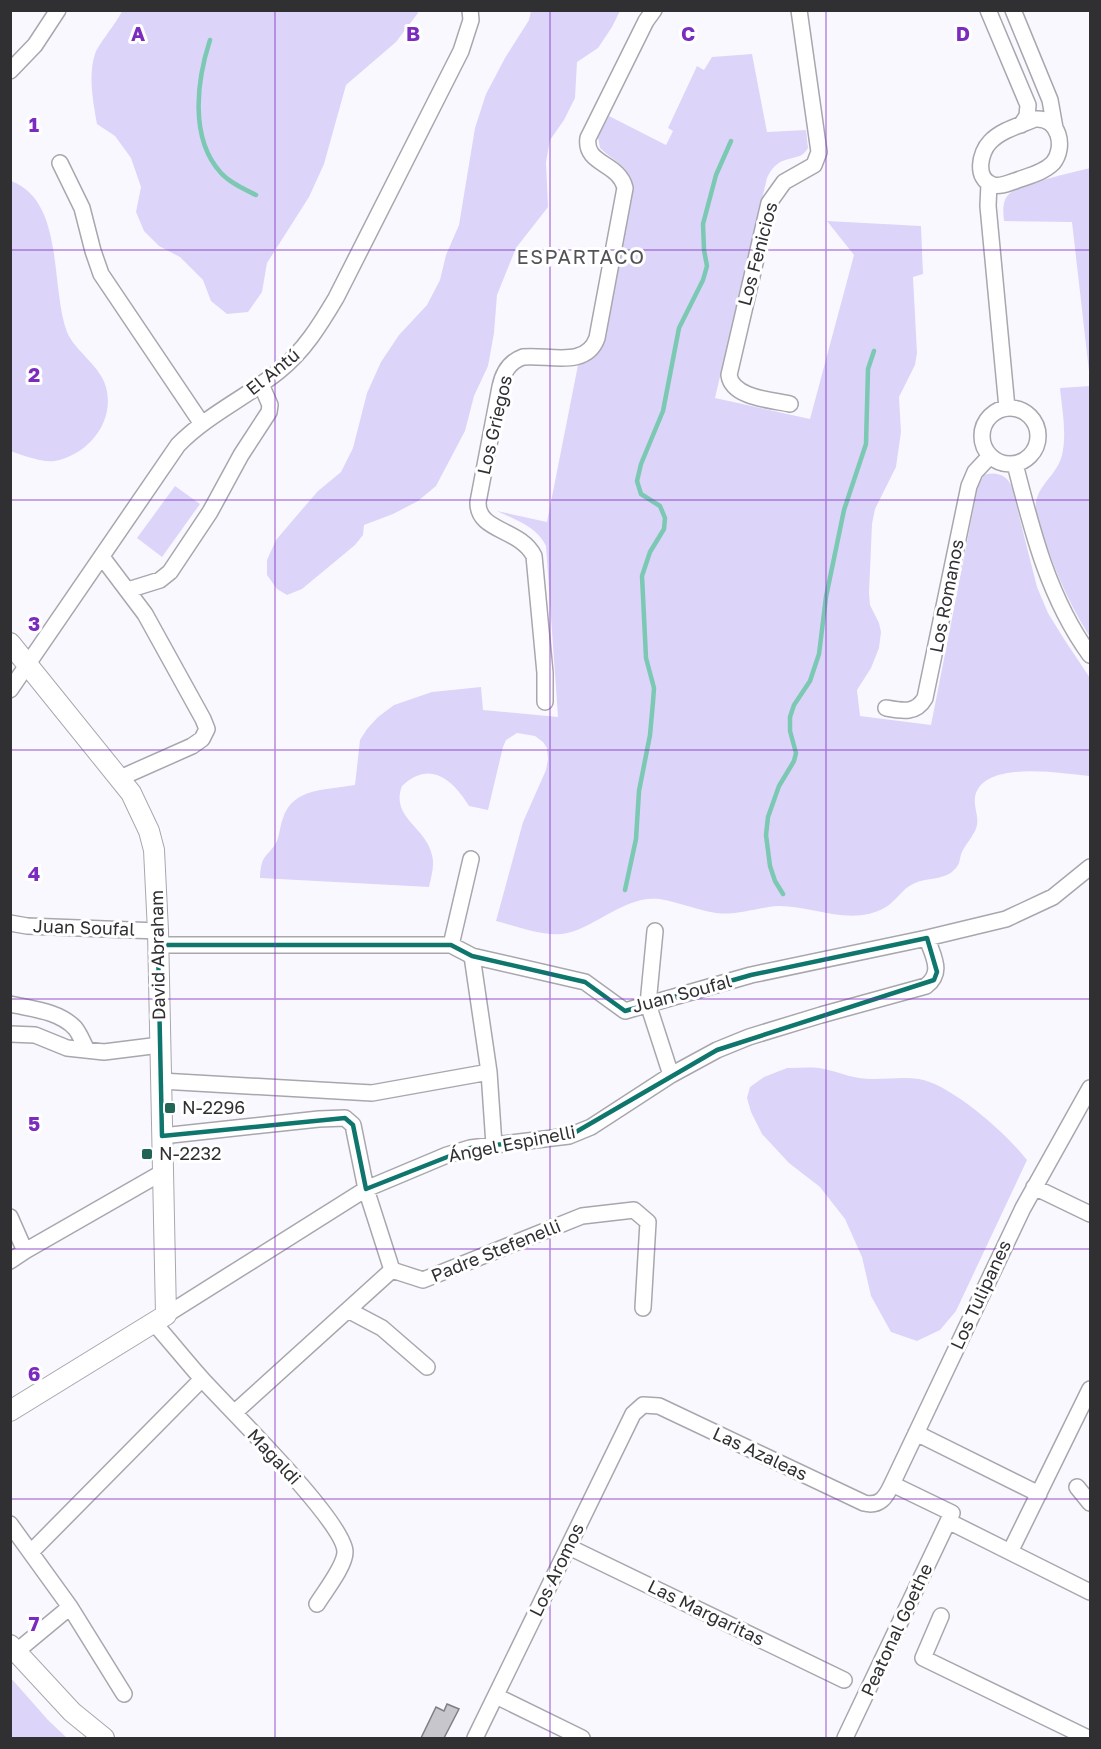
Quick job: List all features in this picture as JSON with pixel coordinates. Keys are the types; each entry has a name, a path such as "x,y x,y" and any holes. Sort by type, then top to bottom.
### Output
{"main road":[{"name":"David Abraham","path":"10,643 120,778 142,812 149,831 156,870 158,938 163,1172 160,1319"},
{"name":"Ángel Espinelli","path":"10,1411 160,1319"},
{"path":"13,1652 55,1712 84,1738"},
{"path":"13,1652 72,1712 104,1738"}],"street":[{"path":"10,71 35,45 58,10"},
{"name":"El Antú","path":"10,690 171,455 186,437 261,384 287,364 306,345 336,298 461,51 471,20 471,10"},
{"name":"Los Griegos","path":"545,702 545,673 534,556 530,549 516,537 483,520 478,509 478,502 500,387 506,370 516,360 523,357 580,356 591,349 597,338 625,188 618,173 595,159 587,145 588,138 646,21 654,10"},
{"name":"Los Fenicios","path":"790,404 742,393 732,386 729,375 769,203 784,182 814,165 819,152 799,10"},
{"path":"988,10 1028,105 1027,116 1021,125"},
{"path":"1013,10 1050,100 1060,143 1059,150 1057,157 1046,168 1007,184 1000,186 984,179 981,167 984,149 996,137 1021,125 1041,119 1051,123 1055,128"},
{"path":"60,163 82,208 101,274 202,424"},
{"path":"989,183 988,206 1007,408"},
{"path":"128,590 165,578 210,512 241,455 269,412 270,405 261,384"},
{"path":"1007,408 1016,409 1032,419 1038,437 1031,455 1024,461 1006,465 997,462 984,449 981,431 984,422 998,411 1007,408"},
{"name":"Los Romanos","path":"886,708 911,711 925,698 969,486 975,472 990,456"},
{"path":"1016,464 1034,535 1049,578 1073,629 1090,656"},
{"path":"102,557 150,621 207,729 202,739 192,746 120,778"},
{"path":"451,945 471,859"},
{"name":"Juan Soufal","path":"10,923 158,938 451,945 471,956 585,982 625,1011 751,975 1006,919 1053,897 1090,867"},
{"path":"656,931 648,1004 672,1075"},
{"name":"Ángel Espinelli","path":"160,1319 366,1189 447,1155 494,1145 569,1136 606,1119 672,1075 717,1050 749,1037 926,986 934,980 937,972 927,938"},
{"path":"471,956 489,1072 494,1145"},
{"path":"10,1004 49,1012 65,1021 75,1029 87,1050"},
{"path":"10,1034 35,1035 67,1048 104,1052 160,1046"},
{"path":"161,1081 372,1093 489,1072"},
{"name":"Los Tulipanes","path":"877,1504 892,1484 1034,1187 1090,1088"},
{"path":"162,1136 345,1118 353,1125 366,1189 392,1270 234,1413"},
{"path":"10,1261 163,1172"},
{"path":"1034,1187 1090,1214"},
{"name":"Padre Stefenelli","path":"392,1270 423,1280 582,1216 634,1210 648,1222 643,1308"},
{"path":"10,1217 25,1251"},
{"path":"348,1310 382,1328 427,1367"},
{"name":"Magaldi","path":"160,1319 202,1379 319,1506 342,1539 345,1552 342,1564 317,1604"},
{"path":"31,1552 202,1379"},
{"path":"1010,1552 1090,1389"},
{"name":"Las Azaleas","path":"643,1405 659,1406 864,1503 877,1504"},
{"name":"Los Aromos","path":"476,1738 633,1414 643,1405"},
{"path":"916,1433 1039,1494"},
{"path":"892,1484 952,1513 948,1521 1090,1592"},
{"path":"1077,1487 1090,1503"},
{"name":"Peatonal Goethe","path":"845,1738 948,1521"},
{"path":"10,1524 69,1607 124,1694"},
{"name":"Las Margaritas","path":"569,1547 844,1680"},
{"path":"13,1652 69,1607"},
{"path":"942,1616 924,1658 1088,1738"},
{"path":"496,1696 582,1738"}],"highlighted area":[{"path":"927,938 937,972 934,980 717,1050 569,1136 470,1148 366,1189 353,1125 345,1118 162,1136 158,945 451,945 472,956 585,982 625,1011 751,975"}],"shaded area":[{"path":"122,11 417,11 418,13 396,42 346,85 324,164 309,197 267,263 262,292 248,312 227,314 211,301 203,280 180,257 159,246 144,231 136,212 141,187 131,158 115,136 97,124 92,71 95,54 100,44"},
{"path":"531,11 620,11 598,48 577,62 575,98 564,120 550,140 546,162 548,207 516,248 497,295 494,333 488,366 474,396 465,431 436,486 418,501 364,525 363,535 355,545 302,589 287,595 277,589 267,575 267,560 276,540 318,491 341,472 353,448 367,393 381,362 399,335 427,305 440,280 446,255 459,225 475,128 486,94 529,20"},
{"path":"752,54 767,132 806,130 808,148 800,156 778,164 767,178 715,398 810,419 854,255 827,221 921,226 923,274 913,277 917,353 915,365 899,397 901,432 896,467 875,509 872,524 870,605 881,632 879,648 871,668 857,690 860,716 931,725 978,486 984,475 997,474 1005,477 1012,488 1037,587 1048,613 1090,678 1090,776 1027,771 995,776 983,783 975,797 976,829 954,870 949,874 913,884 886,907 873,913 833,914 779,906 724,914 659,899 646,899 621,907 574,931 554,934 496,921 523,822 546,770 548,759 547,748 543,742 535,736 517,733 506,740 503,747 488,810 469,806 456,788 440,776 422,774 402,786 401,806 423,837 432,855 433,867 429,887 260,878 263,859 277,841 288,808 303,795 323,789 355,785 360,740 378,717 394,705 432,692 481,687 483,710 558,717 546,546 532,529 497,511 547,522 578,365 596,356 605,338 633,190 629,175 600,148 598,137 609,116 666,145 673,131 668,128 697,66 704,70 712,57"},
{"path":"1090,168 1090,380 1072,222 1004,221 1003,210 1007,197 1014,190 1035,182"},
{"path":"11,181 28,191 40,207 53,247 62,313 67,332 102,377 108,397 104,422 98,433 79,451 55,461 39,460 11,451"},
{"path":"1090,386 1090,637 1059,577 1036,514 1036,504 1041,489 1055,470 1062,455 1064,430 1060,388"},
{"path":"175,486 200,504 162,557 137,538"},
{"path":"787,1068 819,1068 859,1078 912,1078 932,1083 947,1090 978,1112 1027,1160 956,1311 940,1330 917,1341 891,1332 871,1296 862,1257 845,1219 820,1187 789,1163 762,1134 747,1098 750,1087 764,1077"},
{"path":"10,1677 48,1720 67,1738 11,1738"}],"building":[{"path":"447,1704 459,1709 444,1738 421,1738 436,1707 444,1711"}],"waterway":[{"path":"210,40 199,90 200,126 204,143 221,173 233,183 256,195"},
{"path":"625,890 636,839 639,791 650,735 654,688 646,658 642,576 650,552 664,529 665,518 660,506 641,494 637,481 641,464 663,411 679,328 703,280 707,266 703,224 716,175 731,141"},
{"path":"783,894 770,866 766,835 768,817 779,786 794,761 796,753 790,731 790,717 794,705 810,681 819,654 826,597 844,510 866,444 868,369 874,351"}],"place":[{"name":"N-2296","path":"170,1108"},
{"name":"N-2232","path":"147,1154"}],"district":[{"name":"ESPARTACO","path":"581,257"}]}
